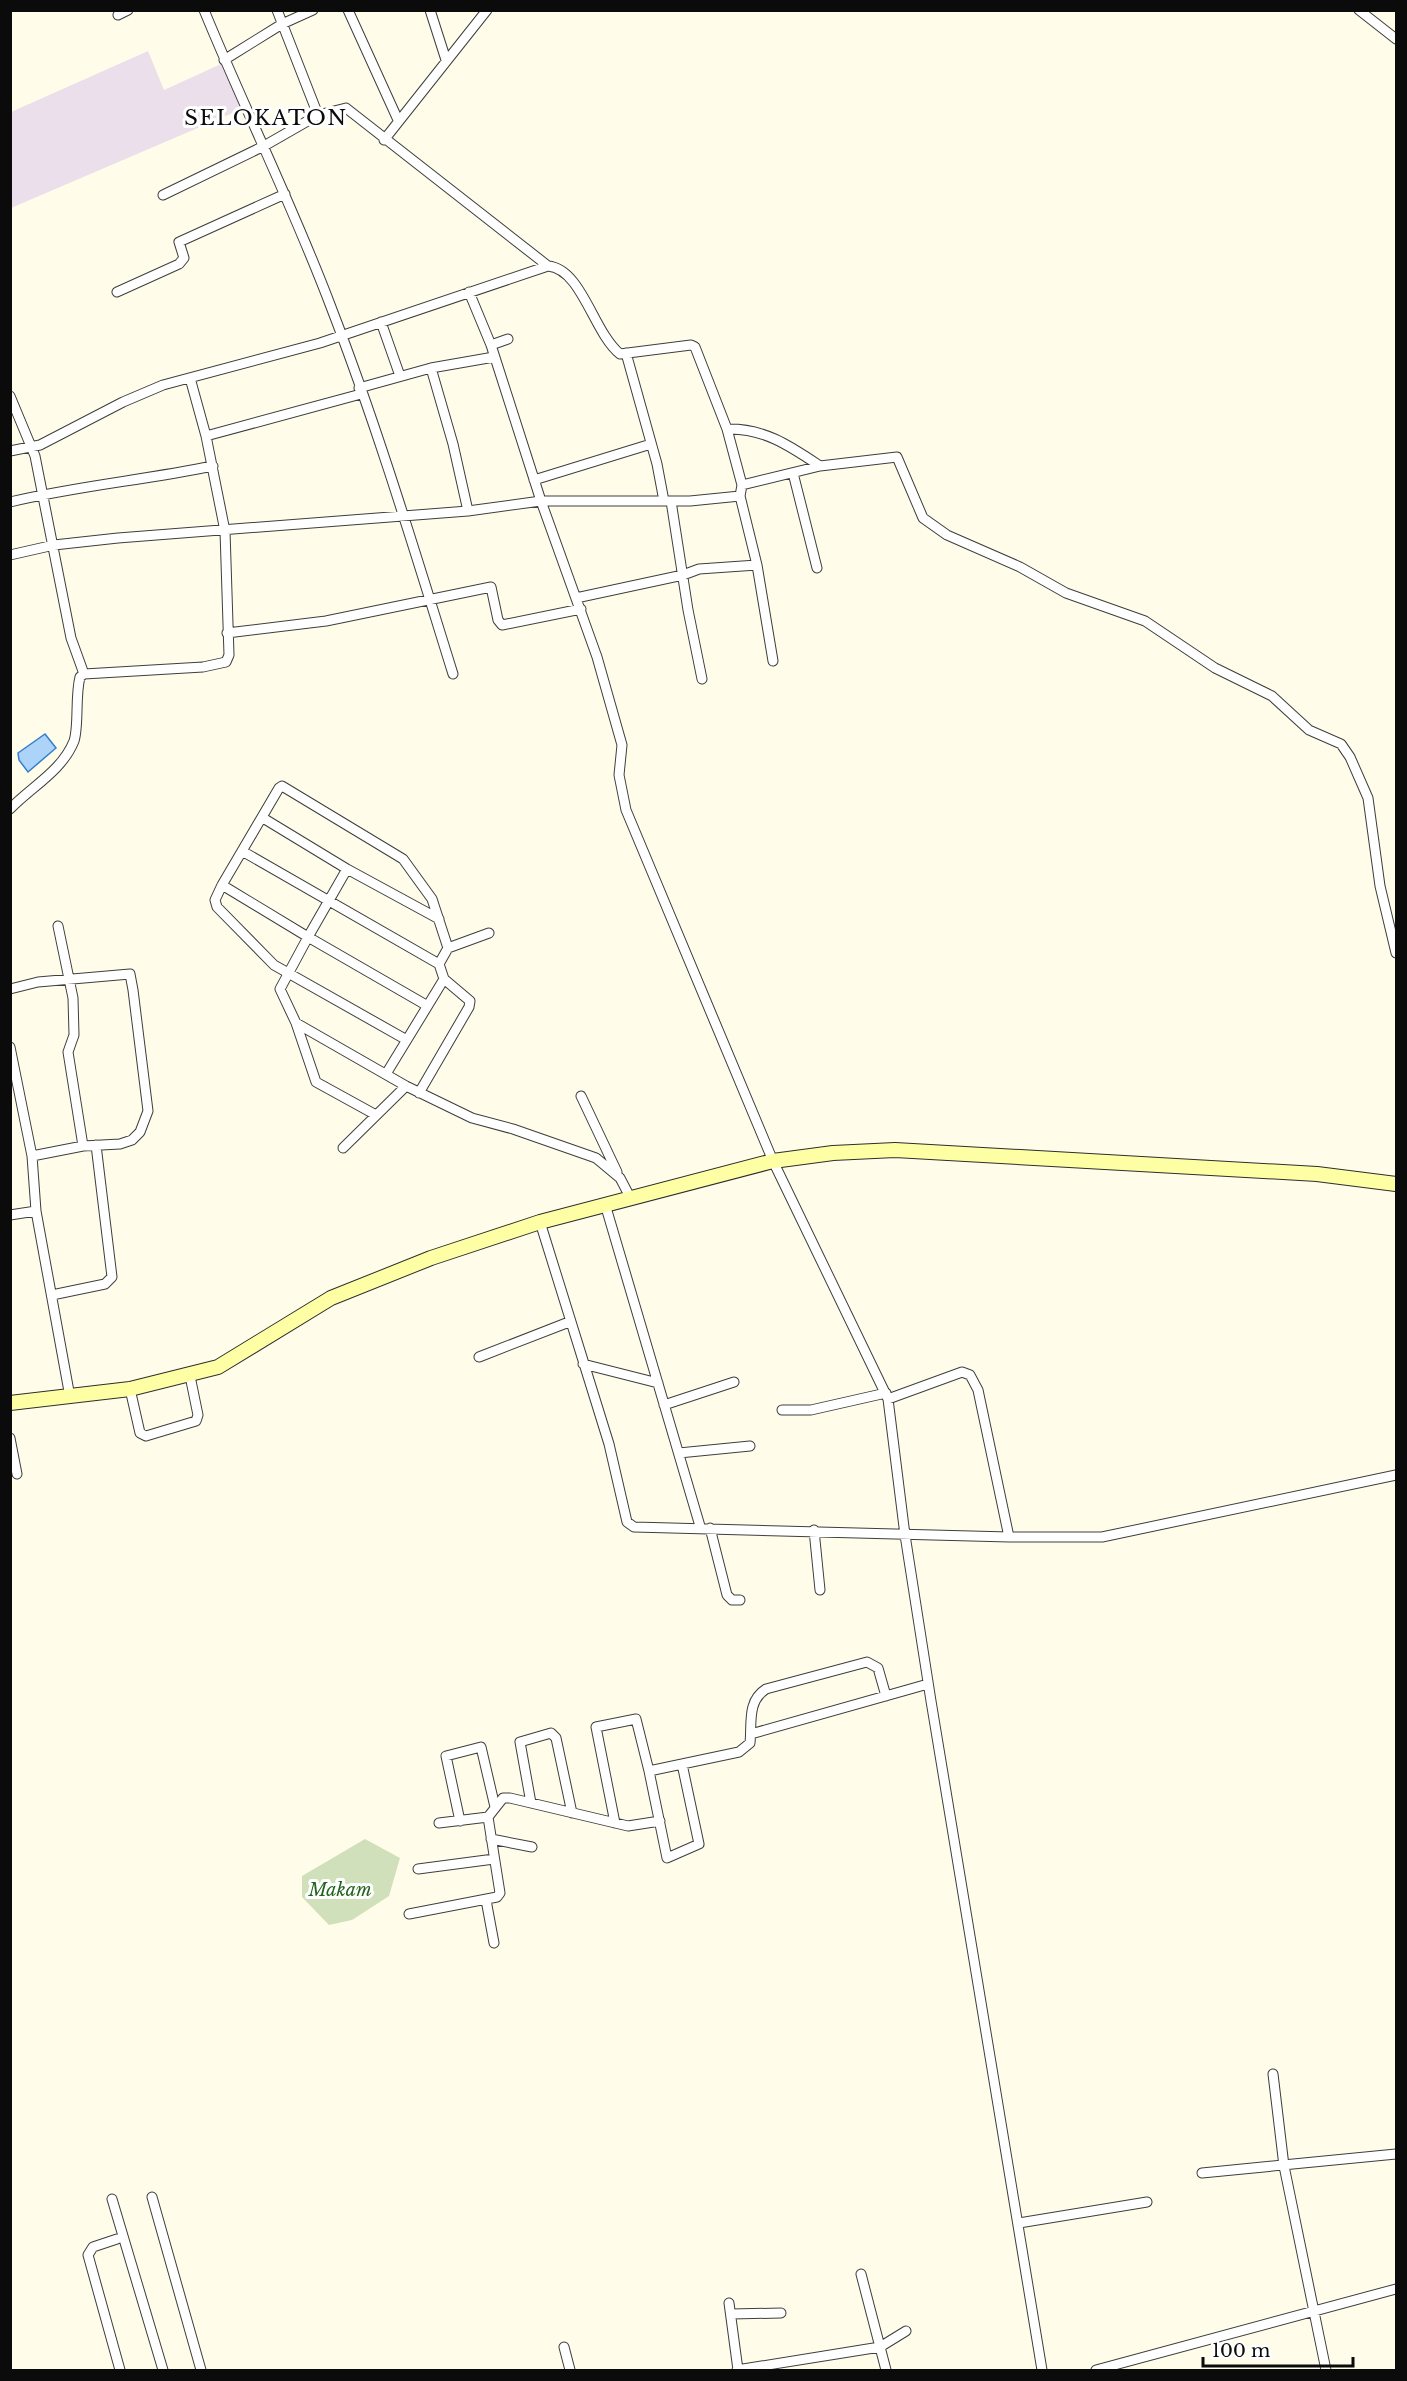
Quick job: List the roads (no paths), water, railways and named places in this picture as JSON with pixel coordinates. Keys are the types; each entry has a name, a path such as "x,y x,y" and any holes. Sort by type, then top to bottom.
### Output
{"street":[{"path":"204,10 224,60 285,194 341,335 404,516 453,674"},
{"path":"277,10 318,116"},
{"path":"224,60 282,24 313,10"},
{"path":"348,10 398,120"},
{"path":"430,10 446,60"},
{"path":"384,140 487,10"},
{"path":"1359,10 1396,39"},
{"path":"163,195 264,146 318,116 346,108 548,266"},
{"path":"117,292 179,264 184,258 178,244 181,241 285,194"},
{"path":"10,451 33,447 123,402 163,385 341,335 548,266 557,267 584,296 602,334 620,354 693,345 727,429 742,484 740,496 757,565 774,661"},
{"path":"469,292 491,345 541,501 581,609 621,745 619,775 626,810 773,1161 887,1396 928,1684 1042,2370"},
{"path":"381,322 400,376"},
{"path":"491,345 508,339"},
{"path":"626,353 667,501 702,679"},
{"path":"206,436 360,391 400,376 494,357"},
{"path":"431,368 453,444 468,511"},
{"path":"10,809 43,782 74,741 77,691 80,677 84,674 222,664 229,655 225,531 213,466 190,378"},
{"path":"10,396 33,447 71,638 84,674"},
{"path":"727,429 743,429 764,434 786,444 820,466"},
{"path":"534,480 651,444"},
{"path":"742,484 820,466 897,457 923,518 928,524 947,535 1020,567 1066,593 1145,621 1215,668 1272,696 1309,730 1341,744 1350,757 1368,798 1380,886 1396,953"},
{"path":"10,502 43,494 156,478 213,466"},
{"path":"793,473 817,568"},
{"path":"10,555 54,545 165,534 468,511 541,501 667,501 740,496"},
{"path":"576,598 683,575 699,568 757,565"},
{"path":"227,633 326,621 491,587 498,620 502,625 581,609"},
{"path":"405,1040 286,973 266,959 217,907 215,900 222,885 279,788 287,786 403,859 432,899 448,948"},
{"path":"262,818 346,869 439,919"},
{"path":"242,851 439,964 444,978 470,1001 469,1007 419,1093"},
{"path":"346,869 286,973 280,989 281,997 296,1023 316,1082 376,1115"},
{"path":"222,885 426,1005"},
{"path":"58,926 70,981 75,1026 68,1052 83,1146"},
{"path":"439,964 448,948 489,933"},
{"path":"10,989 38,982 130,974 133,990 148,1111 140,1132 132,1140 120,1144 83,1146 32,1155"},
{"path":"386,1074 444,978"},
{"path":"296,1023 419,1093 472,1118 513,1129 596,1158 620,1178"},
{"path":"10,1047 32,1155 36,1212 70,1397"},
{"path":"343,1148 406,1086"},
{"path":"581,1096 630,1197"},
{"path":"52,1295 105,1284 112,1277 96,1145"},
{"path":"10,1403 130,1389 190,1376 218,1367 235,1358 290,1321 331,1298 431,1258 540,1222 773,1161 833,1153 895,1150 1317,1174 1396,1184"},
{"path":"605,1204 700,1526"},
{"path":"10,1215 36,1212"},
{"path":"540,1222 569,1323 609,1444 629,1525 1009,1537 1115,1536 1396,1475"},
{"path":"479,1357 569,1323"},
{"path":"583,1364 658,1383"},
{"path":"782,1410 811,1410 887,1396 962,1372 970,1375 978,1390 1009,1537"},
{"path":"130,1389 140,1433 146,1436 197,1419 190,1376"},
{"path":"664,1405 734,1382"},
{"path":"10,1438 16,1474"},
{"path":"679,1453 750,1446"},
{"path":"710,1528 727,1595 732,1600 740,1600"},
{"path":"814,1530 820,1590"},
{"path":"649,1771 739,1752 750,1743 751,1715 755,1699 766,1689 867,1662 878,1668 886,1696"},
{"path":"751,1734 928,1684"},
{"path":"615,1823 596,1727 636,1719 667,1858 699,1844 682,1764"},
{"path":"531,1803 519,1742 551,1733 556,1738 572,1813"},
{"path":"460,1821 446,1756 481,1747 495,1807"},
{"path":"409,1914 494,1899 500,1893 488,1817 500,1801 507,1798 615,1823 635,1826 660,1821"},
{"path":"439,1823 488,1817"},
{"path":"491,1839 532,1847"},
{"path":"417,1869 494,1859"},
{"path":"486,1900 494,1943"},
{"path":"1273,2073 1284,2166 1326,2370"},
{"path":"1202,2173 1396,2154"},
{"path":"152,2197 201,2370"},
{"path":"112,2199 163,2370"},
{"path":"1018,2223 1148,2202"},
{"path":"117,2239 93,2247 88,2255 120,2370"},
{"path":"861,2274 886,2370"},
{"path":"1096,2370 1396,2289"},
{"path":"729,2303 738,2370 880,2347 906,2331"},
{"path":"730,2314 781,2313"},
{"path":"564,2347 570,2370"}],"water":[{"path":"45,734 56,748 28,772 19,760 18,753"}],"district":[{"name":"SELOKATON","path":"266,118"}],"park label":[{"name":"Makam","path":"340,1890"}]}
